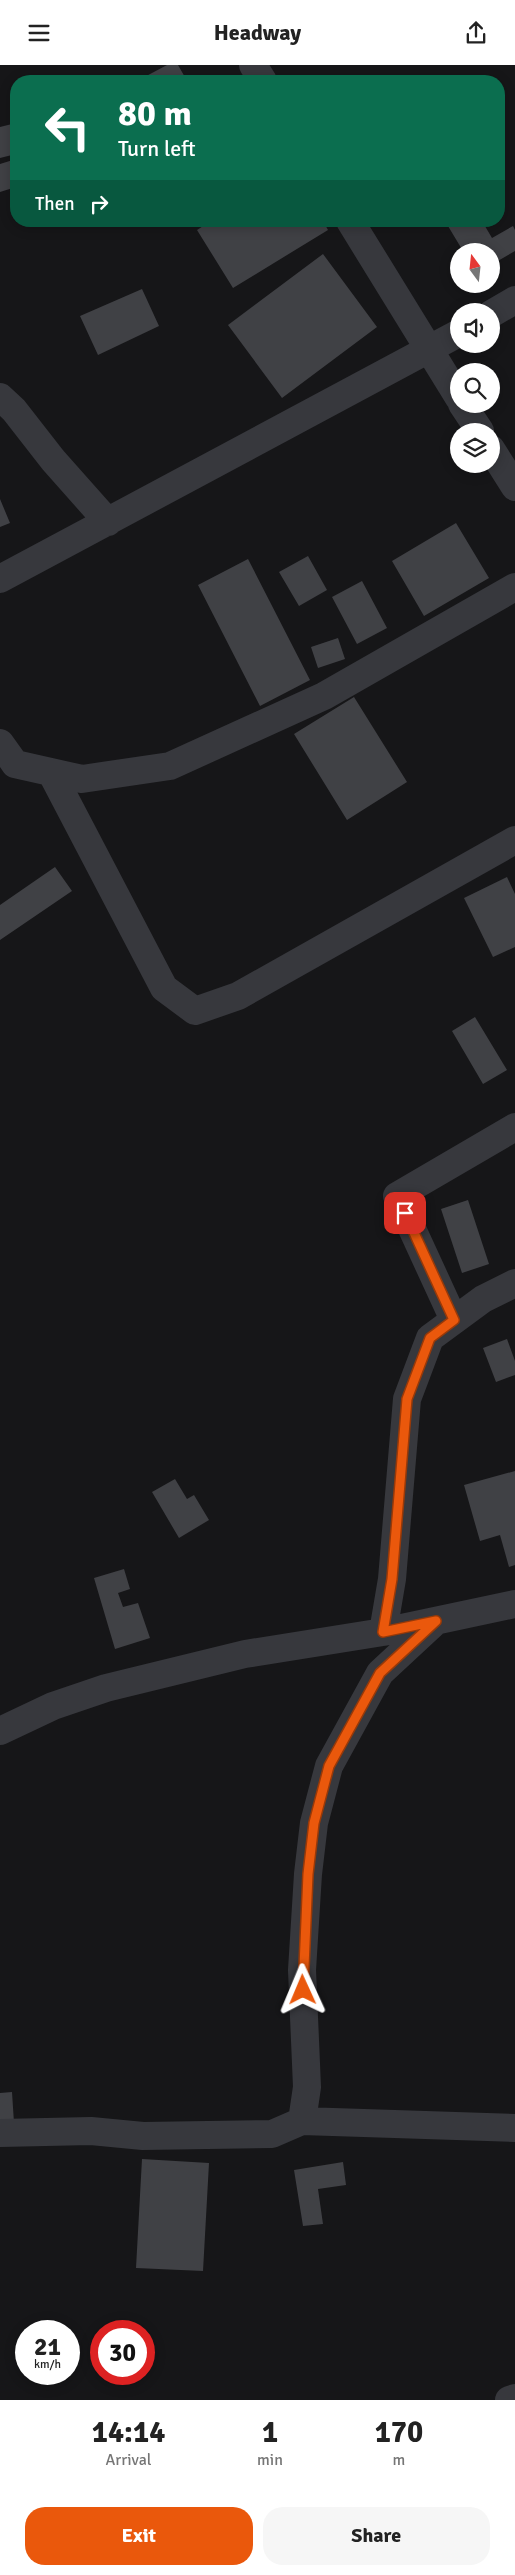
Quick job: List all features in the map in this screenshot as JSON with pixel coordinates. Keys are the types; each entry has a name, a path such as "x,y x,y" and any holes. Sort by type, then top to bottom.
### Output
{"street":[{"path":"354,227 450,384"},
{"path":"500,309 515,300"},
{"path":"0,579 450,338"},
{"path":"0,397 14,409 53,460 108,521"},
{"path":"500,463 515,487"},
{"path":"0,743 15,764 82,779 170,766 324,696 515,587"},
{"path":"51,772 164,988 195,1011 238,996 515,841"},
{"path":"454,1320 397,1195 515,1127"},
{"path":"383,1632 392,1579 407,1399 430,1338 483,1299 515,1283"},
{"path":"0,1731 53,1706 106,1688 245,1655 383,1632 515,1604"},
{"path":"302,2121 307,2087 302,1971 308,1874 314,1823 329,1766 380,1673 436,1621"},
{"path":"0,2133 91,2131 143,2136 272,2134 302,2121 515,2128"},
{"path":"509,2400 515,2398"}],"building":[{"path":"167,65 178,65 184,75 148,75"},
{"path":"10,124 10,156 0,158 0,127"},
{"path":"10,161 10,189 0,192 0,164"},
{"path":"513,226 515,230 515,251 500,260 500,243 458,243 449,227 486,227 492,238"},
{"path":"202,227 326,227 328,230 233,288 197,230"},
{"path":"323,254 377,327 282,398 228,325"},
{"path":"142,289 159,326 98,355 80,316"},
{"path":"0,499 10,523 0,527"},
{"path":"456,523 489,578 424,616 392,561"},
{"path":"308,556 327,590 299,606 279,572"},
{"path":"248,559 310,680 260,706 198,585"},
{"path":"362,581 387,628 357,644 332,597"},
{"path":"338,638 345,659 318,668 311,647"},
{"path":"354,697 407,782 347,820 294,734"},
{"path":"55,867 72,891 0,940 0,905"},
{"path":"507,877 515,894 515,947 493,957 464,898"},
{"path":"475,1017 507,1070 483,1084 452,1031"},
{"path":"468,1200 489,1264 462,1273 441,1209"},
{"path":"507,1339 515,1361 515,1375 496,1382 483,1348"},
{"path":"515,1471 515,1565 509,1567 500,1535 480,1541 464,1485"},
{"path":"175,1479 187,1499 194,1495 209,1520 179,1538 152,1492"},
{"path":"124,1569 130,1589 118,1593 123,1607 138,1603 150,1638 115,1649 94,1578"},
{"path":"12,2092 14,2123 0,2124 0,2093"},
{"path":"142,2159 209,2163 203,2271 136,2268"},
{"path":"343,2162 346,2185 318,2189 323,2224 303,2226 294,2170"}],"route":[{"path":"303,1990 302,1971 308,1874 314,1823 329,1766 380,1673 436,1621 383,1632 392,1579 407,1399 430,1338 454,1320 405,1213"}]}
